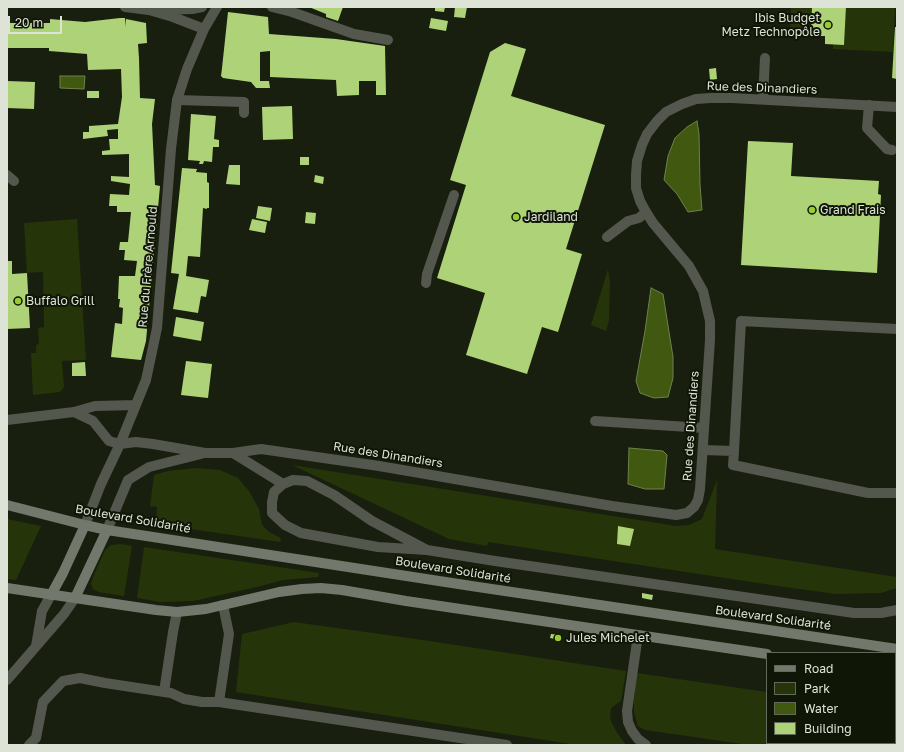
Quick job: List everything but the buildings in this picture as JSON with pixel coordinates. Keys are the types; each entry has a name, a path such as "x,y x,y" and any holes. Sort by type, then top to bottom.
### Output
{"main road":[{"name":"Boulevard Solidarité","path":"7,505 107,530 789,634 897,649"},
{"path":"51,595 85,525"},
{"path":"75,598 107,530"},
{"path":"7,588 177,612 206,609 279,592 322,588 766,654"}],"street":[{"path":"126,7 149,10 192,9 202,7"},
{"name":"Rue du Frère Arnould","path":"85,525 146,380 157,328 171,149 177,100 187,69 204,29 217,7"},
{"path":"272,7 292,10 354,34 388,40"},
{"path":"149,10 173,17 204,29"},
{"path":"763,99 765,58"},
{"name":"Rue des Dinandiers","path":"120,444 136,442 205,453 233,453 261,449 379,466 612,506 676,515 687,513 694,507 698,500 700,490 710,321 703,291 689,266 662,234 640,201 636,188 637,162 647,134 666,112 696,99 763,99 897,107"},
{"path":"177,100 244,102 244,113"},
{"path":"869,105 867,128 887,149 892,150"},
{"path":"426,283 454,195"},
{"path":"607,237 628,221 639,218 646,212"},
{"path":"897,329 741,321 733,464 868,493 897,493"},
{"path":"7,420 74,412 95,406 136,405"},
{"path":"74,412 93,421 109,441 120,444"},
{"path":"595,421 704,428"},
{"path":"702,450 734,451"},
{"name":"Rue des Dinandiers","path":"107,530 128,480 149,467 205,453"},
{"path":"233,453 283,484"},
{"path":"428,550 372,521 334,495 307,481 293,480 283,484 274,492 272,513 284,525 300,533 378,547 428,550 854,613 881,613 897,610"},
{"path":"36,646 42,611 51,595"},
{"path":"7,680 64,614 75,598"},
{"path":"216,702 229,634 223,605"},
{"path":"164,692 177,612"},
{"path":"638,635 627,716 632,731 638,739 646,745"},
{"path":"29,745 36,738 43,702 63,681 80,678 171,693 184,700 216,702 507,745"}],"green space":[{"path":"791,7 812,7 812,15 806,15 806,30 790,29"},
{"path":"846,7 895,7 893,52 833,49 833,44 844,44"},
{"path":"77,219 86,360 62,361 64,387 60,392 33,395 31,353 36,353 36,345 39,344 38,328 44,327 43,272 27,273 24,223"},
{"path":"608,269 610,283 609,320 606,331 591,325"},
{"path":"292,465 676,526 689,525 702,519 717,480 715,549 897,577 897,588 881,593 836,594 488,542 487,546 449,539"},
{"path":"196,468 220,470 238,478 249,491 259,509 262,525 269,532 281,538 280,542 156,524 157,507 150,506 154,475 168,471"},
{"path":"7,519 41,526 16,580 7,579"},
{"path":"121,544 132,546 124,596 98,592 93,589 91,584 105,550 111,545"},
{"path":"144,547 319,573 318,577 283,580 193,601 160,602 137,598"},
{"path":"294,622 626,671 621,701 611,708 610,719 626,745 577,745 236,692 242,634"},
{"path":"637,673 766,692 766,744 896,744 897,711 897,745 749,745 645,730 638,726 634,712"}],"water":[{"path":"60,76 85,76 84,89 60,88"},
{"path":"697,121 699,134 702,210 688,212 677,194 664,180 668,156 675,138 687,127"},
{"path":"651,288 663,294 673,357 673,378 668,397 654,398 640,393 636,381"},
{"path":"629,448 663,451 667,455 664,489 645,489 628,484"}],"place":[{"name":"Ibis Budget Metz Technopôle","path":"828,25"},
{"name":"Grand Frais","path":"812,210"},
{"name":"Jardiland","path":"516,217"},
{"name":"Buffalo Grill","path":"18,301"},
{"name":"Jules Michelet","path":"558,638"}]}
